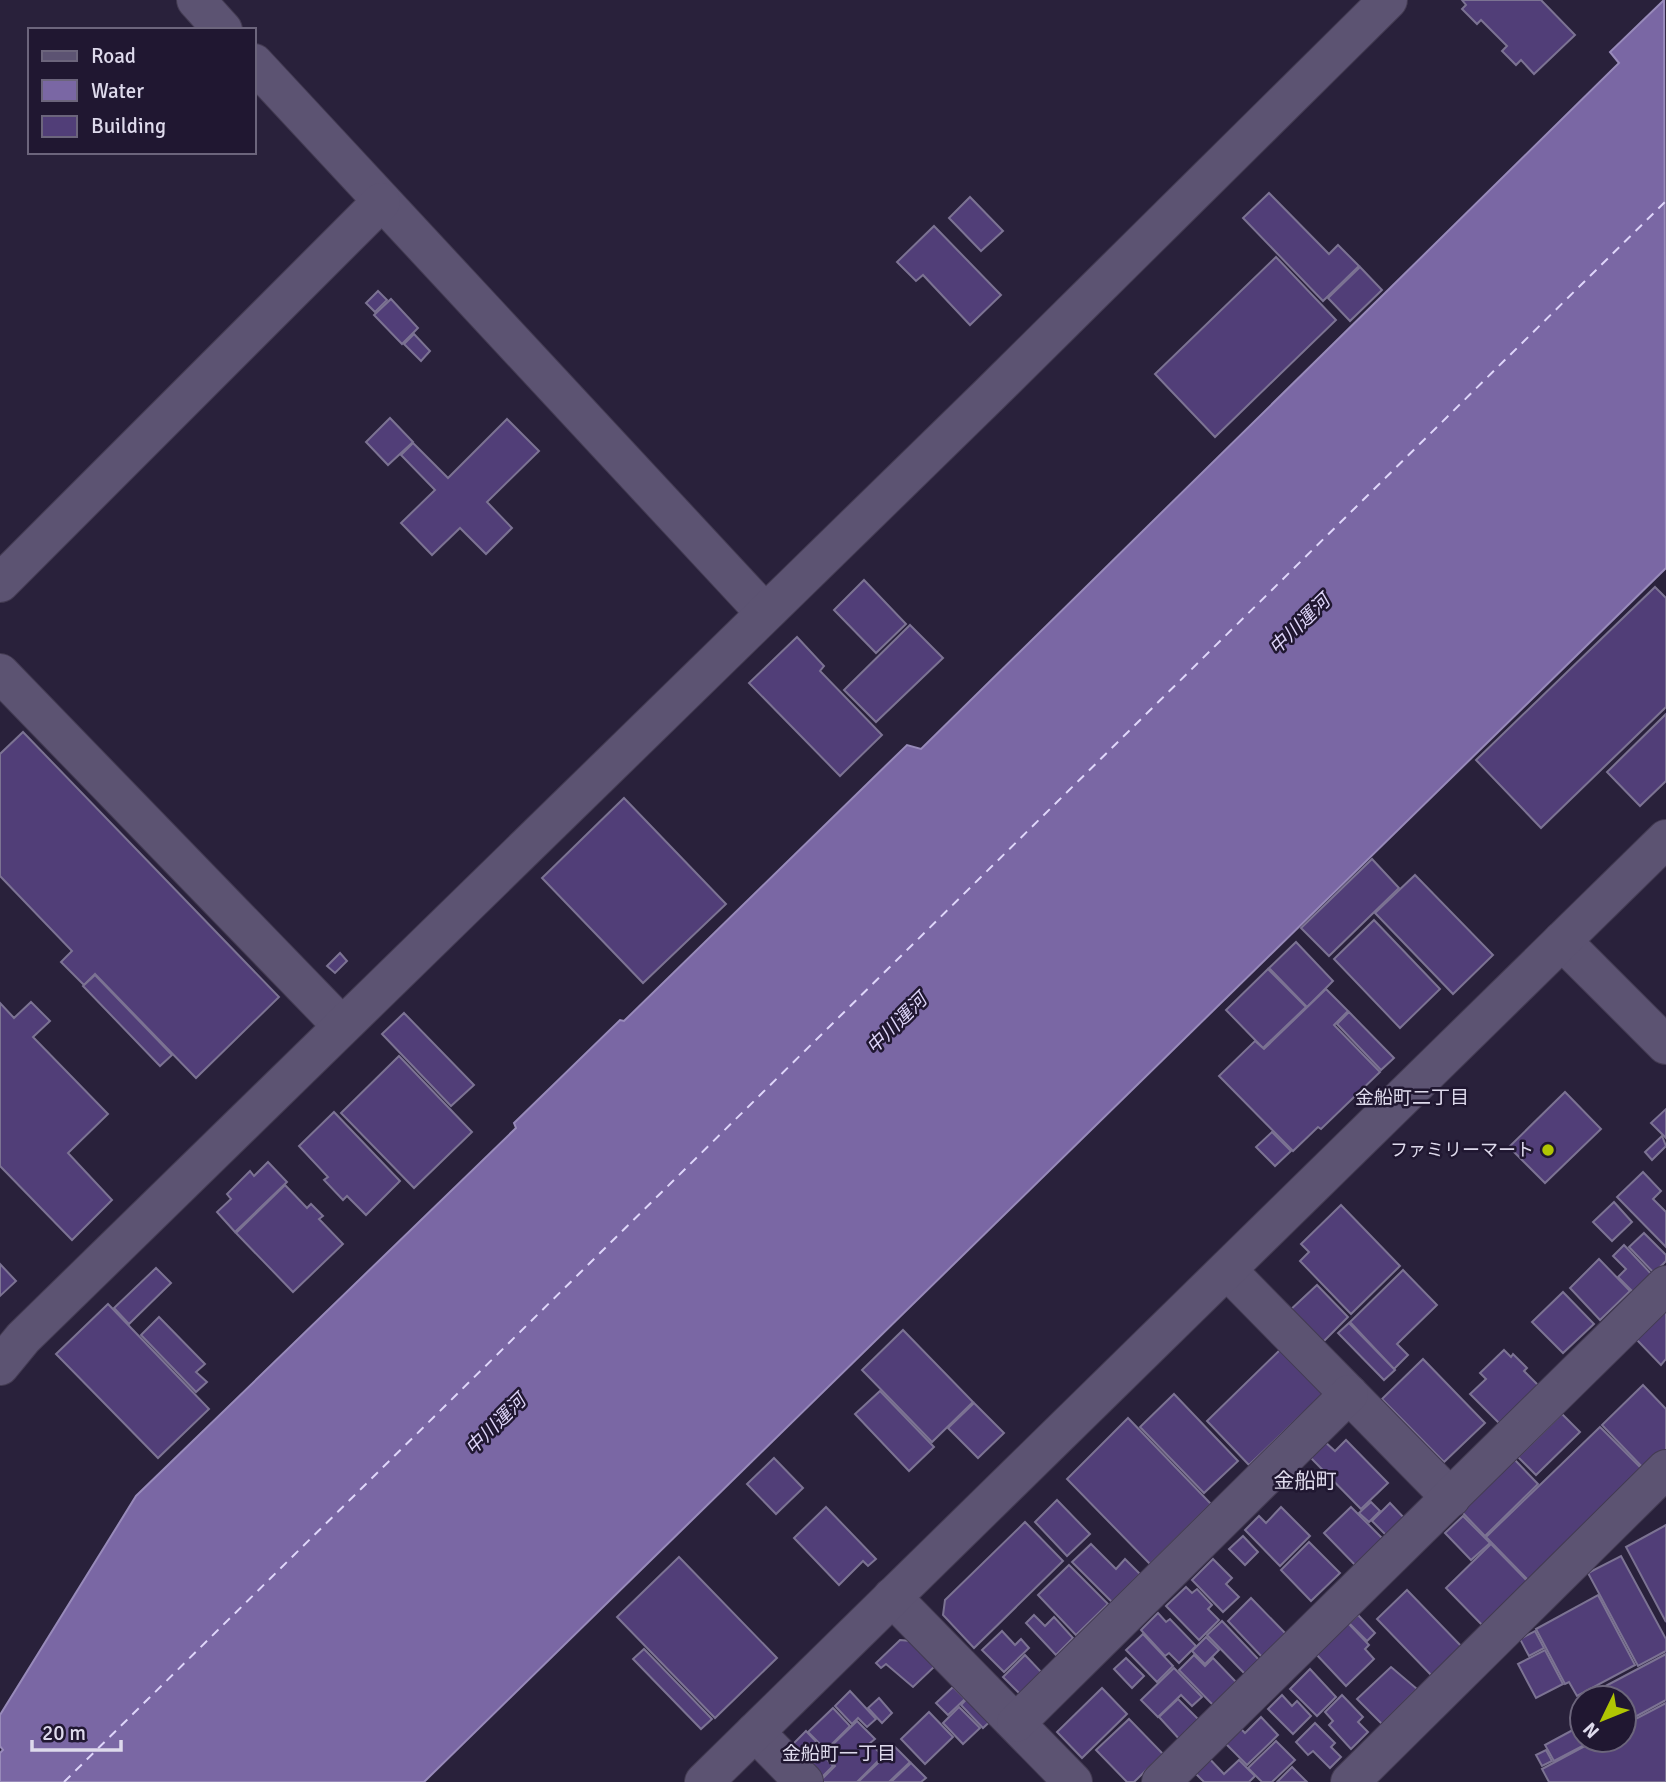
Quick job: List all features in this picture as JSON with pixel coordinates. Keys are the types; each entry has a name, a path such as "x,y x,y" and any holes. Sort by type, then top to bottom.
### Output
{"street":[{"path":"196,0 221,28"},
{"path":"0,1366 23,1338 1388,0"},
{"path":"256,65 765,613"},
{"path":"0,583 381,202"},
{"path":"0,674 342,1026"},
{"path":"704,1782 1666,839"},
{"path":"1562,941 1666,1045"},
{"path":"1227,1270 1451,1498"},
{"path":"1161,1782 1666,1285"},
{"path":"1016,1723 1349,1394"},
{"path":"1368,1775 1665,1474"},
{"path":"892,1597 1073,1782"},
{"path":"755,1732 804,1782"}],"water":[{"name":"中川運河","path":"1664,0 1666,568 424,1782 0,1782 0,1753 3,1750 0,1746 0,1715 136,1496 516,1128 514,1123 620,1020 624,1021 907,745 921,749 1619,63 1610,52"}],"building":[{"path":"1462,0 1541,0 1575,35 1534,74 1521,60 1516,65 1502,51 1507,46 1481,20 1477,24 1462,9 1466,5"},
{"path":"1269,193 1329,254 1338,245 1359,266 1323,301 1243,218"},
{"path":"970,197 1003,231 981,251 949,218"},
{"path":"934,226 1001,295 970,325 923,275 916,281 897,262"},
{"path":"1276,257 1336,320 1215,437 1155,374"},
{"path":"1360,267 1382,290 1350,321 1328,298"},
{"path":"378,291 387,300 375,312 366,303"},
{"path":"391,299 418,328 402,344 374,315"},
{"path":"414,334 430,351 421,361 404,344"},
{"path":"390,418 413,442 388,465 366,442"},
{"path":"507,419 539,451 487,502 512,528 486,554 460,528 432,555 401,523 435,490 401,455 413,443 448,478"},
{"path":"864,580 906,624 876,653 834,610"},
{"path":"1655,587 1666,598 1666,707 1541,828 1476,760"},
{"path":"910,625 943,658 876,722 844,690"},
{"path":"797,637 824,666 820,671 882,735 840,776 749,683"},
{"path":"1666,714 1666,781 1640,806 1607,772"},
{"path":"23,732 279,997 196,1078 95,974 84,985 61,962 72,951 0,876 0,754"},
{"path":"624,798 726,904 643,983 542,878"},
{"path":"1372,859 1399,888 1329,956 1301,928"},
{"path":"1415,875 1493,955 1453,994 1375,913"},
{"path":"1374,920 1440,989 1400,1028 1334,959"},
{"path":"1296,942 1333,981 1307,1007 1269,968"},
{"path":"340,953 347,961 335,973 327,966"},
{"path":"1268,969 1306,1007 1263,1048 1226,1010"},
{"path":"95,975 172,1055 160,1066 83,986"},
{"path":"1326,989 1348,1011 1334,1025 1380,1072 1321,1129 1318,1127 1293,1151 1219,1076 1255,1041 1264,1049"},
{"path":"31,1002 50,1021 33,1037 108,1114 68,1153 112,1200 72,1240 0,1166 0,1003 14,1018"},
{"path":"1349,1012 1394,1058 1381,1070 1337,1024"},
{"path":"404,1013 474,1085 451,1106 382,1034"},
{"path":"399,1056 472,1132 414,1188 341,1113"},
{"path":"1565,1092 1601,1129 1545,1183 1509,1147"},
{"path":"1666,1109 1666,1138 1651,1123"},
{"path":"334,1112 400,1181 366,1215 347,1196 343,1200 324,1180 328,1177 299,1146"},
{"path":"1272,1132 1291,1151 1275,1166 1256,1147"},
{"path":"1662,1136 1666,1146 1652,1160 1645,1152"},
{"path":"268,1162 287,1182 235,1232 217,1212 231,1199 227,1194 250,1171 254,1176"},
{"path":"1643,1172 1661,1191 1653,1199 1666,1212 1666,1247 1617,1197"},
{"path":"285,1185 307,1208 311,1204 323,1216 319,1219 343,1244 293,1292 236,1233"},
{"path":"1614,1202 1632,1222 1612,1241 1593,1222"},
{"path":"1341,1205 1400,1266 1351,1314 1300,1261 1309,1252 1301,1244"},
{"path":"1644,1233 1666,1255 1666,1261 1654,1273 1629,1247"},
{"path":"1624,1245 1655,1278 1637,1296 1618,1277 1626,1269 1613,1256"},
{"path":"1599,1259 1630,1291 1600,1320 1570,1288"},
{"path":"0,1264 16,1281 0,1296"},
{"path":"156,1268 171,1283 129,1324 114,1308"},
{"path":"1403,1270 1437,1305 1397,1344 1408,1355 1394,1369 1350,1322"},
{"path":"1317,1285 1348,1317 1320,1345 1288,1312"},
{"path":"1563,1292 1594,1324 1563,1353 1532,1322"},
{"path":"108,1304 209,1409 158,1458 56,1354"},
{"path":"1666,1309 1666,1359 1661,1365 1636,1339"},
{"path":"159,1317 205,1364 196,1372 207,1382 196,1392 141,1335"},
{"path":"1349,1323 1395,1370 1384,1380 1338,1333"},
{"path":"903,1330 973,1402 932,1442 862,1370"},
{"path":"1283,1347 1326,1391 1249,1465 1207,1421"},
{"path":"1504,1350 1511,1357 1513,1354 1527,1368 1524,1371 1540,1387 1501,1425 1470,1394 1486,1379 1480,1373"},
{"path":"1423,1359 1485,1423 1444,1462 1382,1399"},
{"path":"1643,1385 1666,1409 1666,1452 1646,1471 1602,1425"},
{"path":"880,1391 934,1447 909,1471 855,1414"},
{"path":"1174,1394 1238,1461 1204,1493 1140,1427"},
{"path":"974,1403 1004,1433 978,1458 948,1428"},
{"path":"1562,1414 1580,1432 1536,1475 1518,1457"},
{"path":"1128,1418 1211,1504 1150,1564 1067,1479"},
{"path":"1600,1427 1645,1472 1531,1583 1486,1537"},
{"path":"1346,1440 1388,1483 1361,1509 1310,1457 1325,1442 1335,1451"},
{"path":"774,1458 803,1488 776,1514 747,1484"},
{"path":"1513,1458 1538,1484 1485,1536 1460,1510"},
{"path":"1057,1500 1090,1534 1067,1556 1035,1522"},
{"path":"1371,1502 1380,1511 1369,1522 1359,1513"},
{"path":"1390,1503 1407,1521 1389,1538 1372,1521"},
{"path":"826,1507 876,1559 868,1566 863,1561 839,1585 794,1538"},
{"path":"1281,1507 1310,1536 1280,1566 1245,1530 1259,1516 1266,1523"},
{"path":"1351,1507 1386,1542 1359,1569 1324,1533"},
{"path":"1463,1516 1490,1543 1471,1560 1445,1533"},
{"path":"1025,1522 1063,1561 974,1648 943,1615 945,1600"},
{"path":"1666,1525 1666,1622 1626,1547"},
{"path":"1243,1536 1258,1552 1245,1565 1229,1549"},
{"path":"1309,1542 1340,1573 1311,1601 1281,1570"},
{"path":"1091,1544 1116,1569 1125,1559 1140,1574 1112,1602 1072,1562"},
{"path":"1491,1544 1530,1584 1485,1628 1446,1588"},
{"path":"1621,1556 1666,1639 1666,1651 1638,1666 1588,1573"},
{"path":"679,1557 777,1658 715,1718 617,1617"},
{"path":"1213,1559 1232,1578 1226,1584 1239,1597 1223,1612 1192,1580"},
{"path":"1069,1565 1108,1604 1076,1635 1038,1595"},
{"path":"1186,1587 1192,1593 1197,1589 1212,1605 1208,1609 1219,1620 1199,1640 1166,1606"},
{"path":"1407,1590 1464,1649 1434,1678 1377,1619"},
{"path":"1598,1595 1635,1665 1599,1684 1565,1684 1536,1629"},
{"path":"1251,1598 1287,1635 1263,1658 1228,1621"},
{"path":"1158,1613 1166,1622 1170,1619 1196,1646 1179,1663 1169,1653 1165,1656 1141,1630"},
{"path":"1034,1615 1045,1626 1054,1617 1073,1638 1056,1655 1026,1623"},
{"path":"1358,1615 1375,1633 1367,1641 1349,1623"},
{"path":"1222,1621 1260,1661 1246,1675 1207,1635"},
{"path":"1347,1622 1369,1645 1365,1649 1374,1659 1346,1686 1315,1653"},
{"path":"1002,1631 1015,1645 1021,1639 1029,1648 1004,1672 982,1650"},
{"path":"1535,1631 1544,1648 1529,1656 1520,1639"},
{"path":"1143,1634 1173,1666 1157,1682 1126,1650"},
{"path":"1206,1637 1219,1650 1205,1664 1192,1651"},
{"path":"900,1640 911,1641 935,1666 913,1687 886,1664 881,1668 876,1663"},
{"path":"644,1649 712,1719 701,1729 633,1659"},
{"path":"1545,1650 1563,1684 1536,1698 1518,1664"},
{"path":"1666,1654 1666,1700 1638,1715 1638,1684 1609,1684"},
{"path":"1025,1655 1045,1676 1020,1694 1003,1677"},
{"path":"1194,1655 1205,1666 1213,1658 1237,1683 1214,1706 1179,1670"},
{"path":"1126,1658 1144,1676 1132,1688 1114,1669"},
{"path":"1391,1667 1417,1689 1382,1724 1357,1699"},
{"path":"1174,1668 1202,1697 1192,1706 1181,1695 1158,1717 1141,1700"},
{"path":"1310,1669 1336,1697 1317,1716 1290,1689"},
{"path":"953,1687 965,1699 948,1715 936,1703"},
{"path":"1102,1688 1127,1714 1082,1758 1057,1732"},
{"path":"850,1691 876,1719 867,1727 858,1718 852,1724 835,1706"},
{"path":"972,1693 995,1717 983,1728 961,1705"},
{"path":"1282,1695 1292,1706 1297,1701 1311,1716 1293,1734 1268,1709"},
{"path":"1342,1695 1363,1717 1358,1722 1368,1732 1351,1749 1329,1725 1333,1721 1325,1712"},
{"path":"879,1698 892,1713 882,1723 868,1708"},
{"path":"1178,1699 1202,1723 1182,1742 1159,1717"},
{"path":"1666,1703 1666,1782 1549,1782 1542,1769 1570,1754 1638,1754 1638,1718"},
{"path":"959,1707 980,1728 963,1744 943,1723"},
{"path":"833,1708 850,1726 826,1750 808,1732"},
{"path":"929,1712 953,1737 925,1764 901,1739"},
{"path":"1261,1717 1278,1735 1247,1765 1224,1742 1239,1727 1245,1733"},
{"path":"1129,1719 1163,1754 1134,1782 1127,1782 1096,1750"},
{"path":"857,1721 875,1739 870,1743 883,1756 857,1782 819,1782 835,1766 823,1754"},
{"path":"1315,1723 1335,1743 1331,1747 1341,1757 1330,1768 1313,1751 1308,1755 1296,1742"},
{"path":"806,1731 825,1751 822,1754 833,1766 820,1779 793,1744"},
{"path":"1568,1733 1568,1754 1554,1761 1545,1745"},
{"path":"1276,1741 1295,1760 1272,1782 1262,1782 1248,1768"},
{"path":"895,1747 910,1762 889,1782 858,1782"},
{"path":"1546,1750 1552,1761 1542,1766 1536,1755"},
{"path":"1204,1753 1224,1774 1239,1760 1255,1776 1249,1782 1204,1782 1189,1767"},
{"path":"911,1763 926,1778 921,1782 891,1782"},
{"path":"1292,1767 1307,1782 1277,1782"}],"ferry route":[{"path":"64,1782 1666,201"}],"place":[{"name":"ファミリーマート","path":"1548,1150"}],"district":[{"name":"金船町二丁目","path":"1412,1097"},
{"name":"金船町","path":"1305,1481"},
{"name":"金船町一丁目","path":"839,1753"}]}
